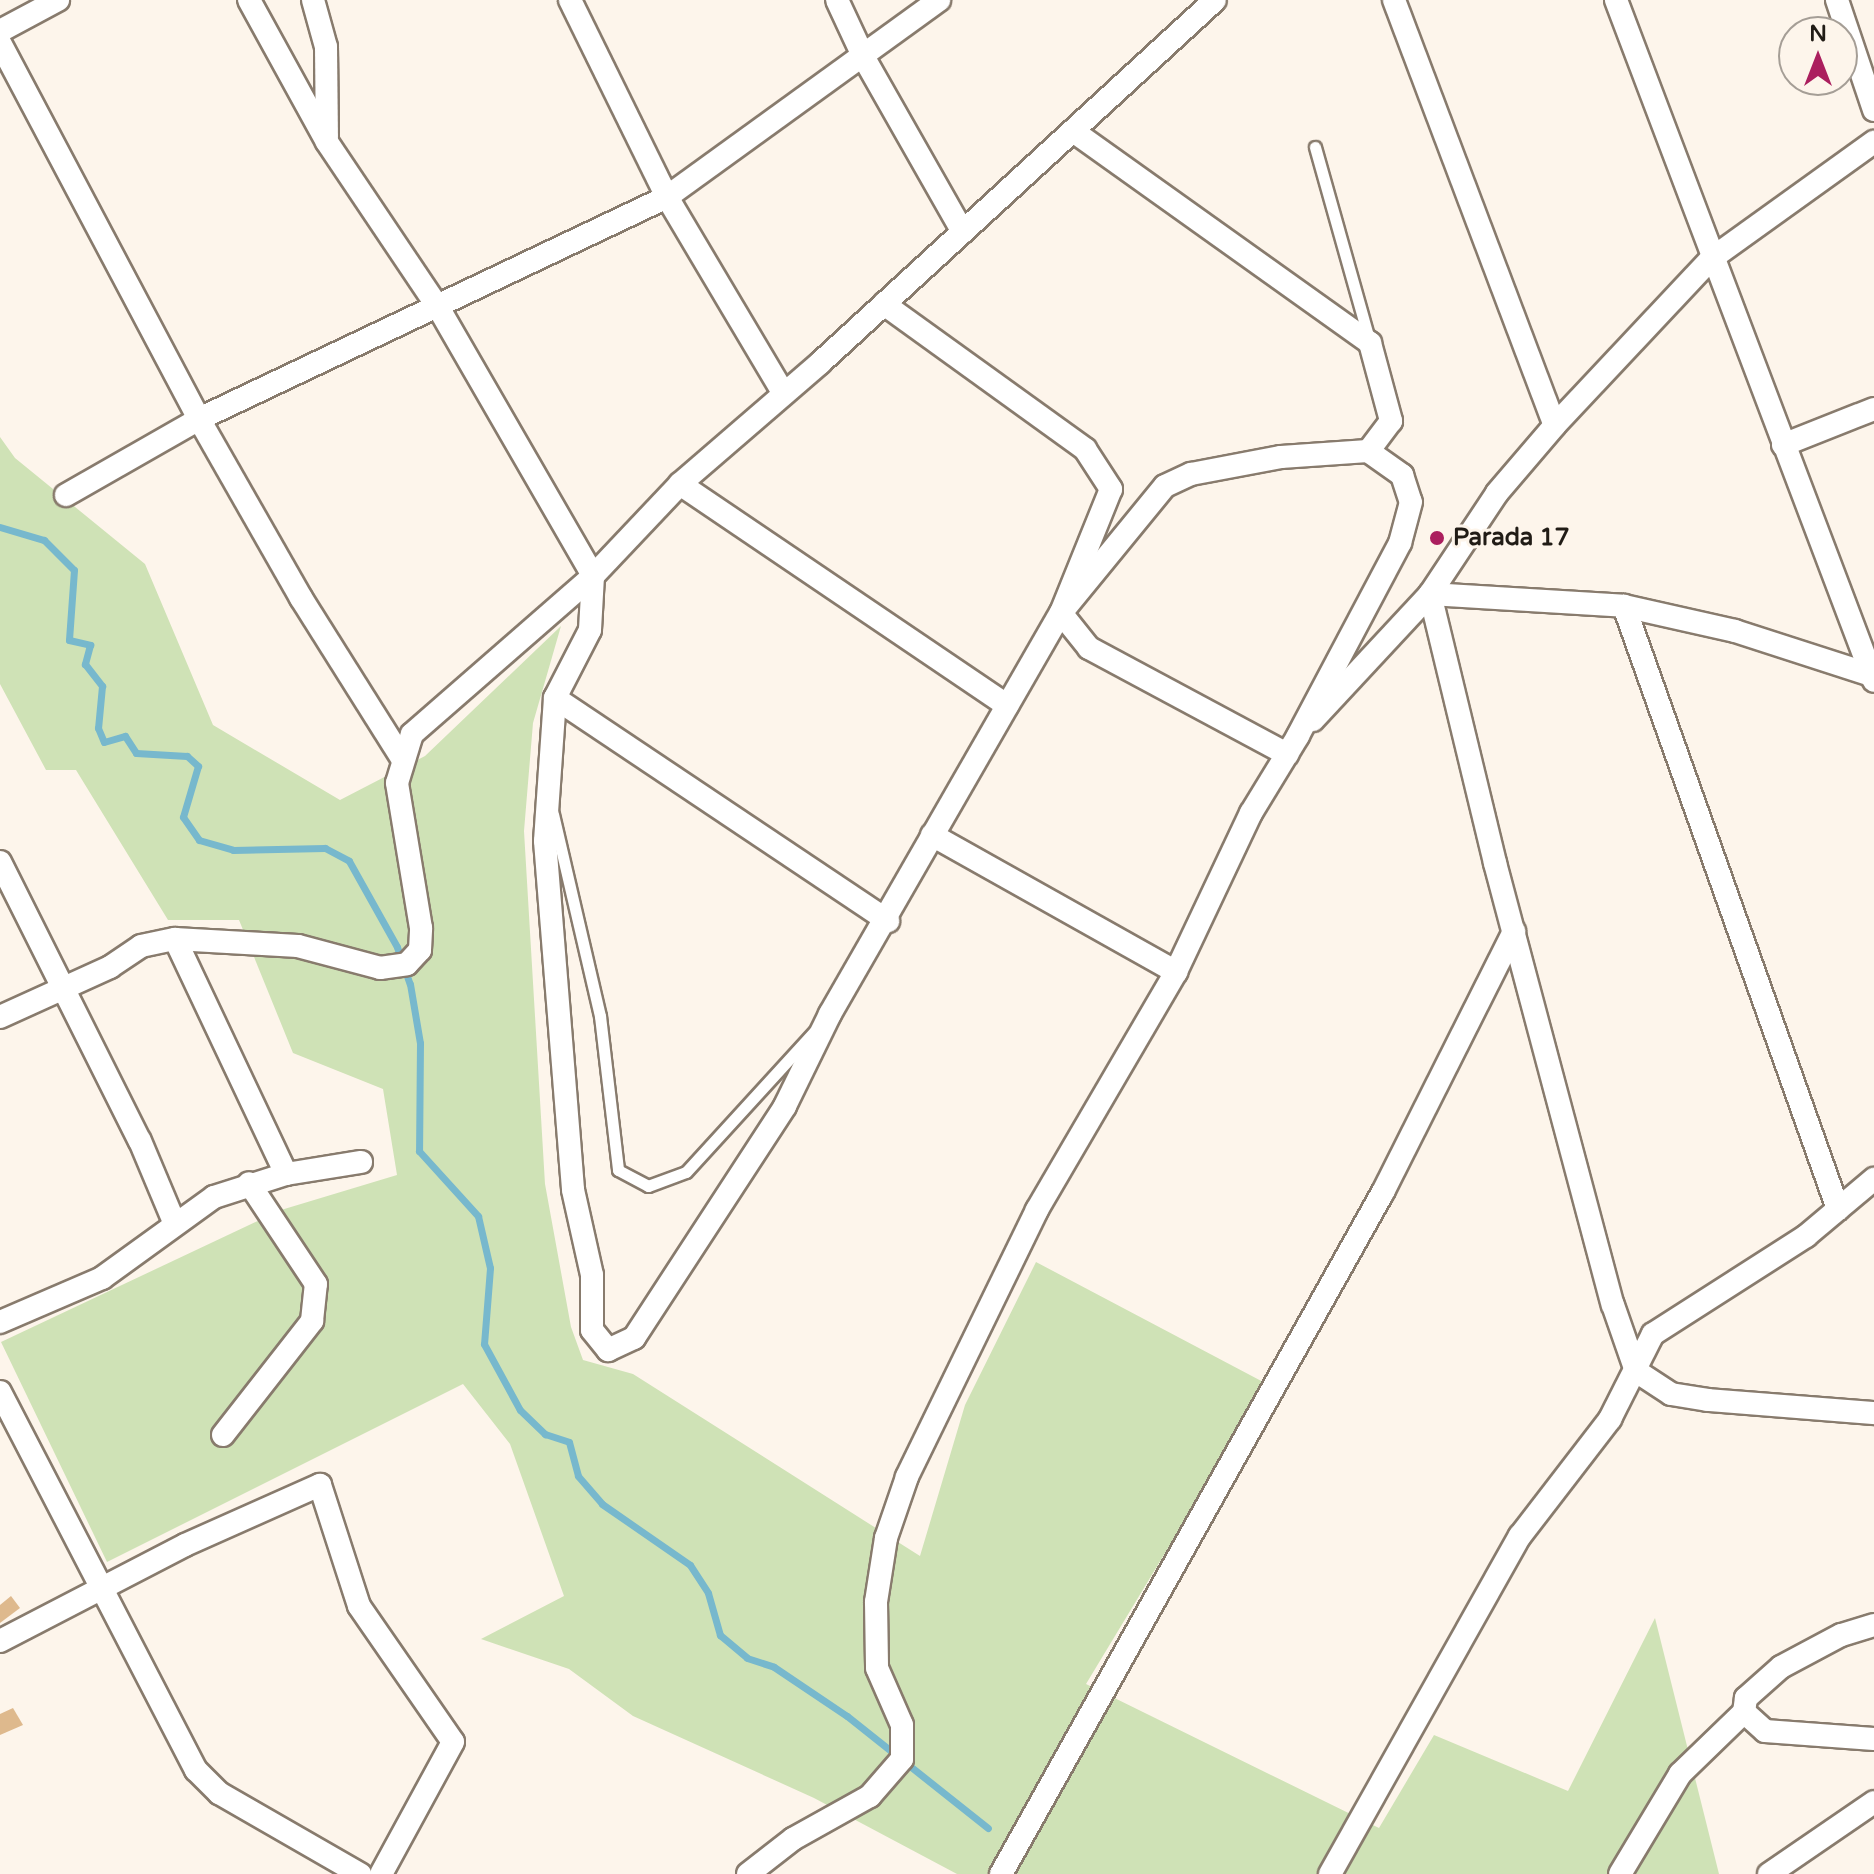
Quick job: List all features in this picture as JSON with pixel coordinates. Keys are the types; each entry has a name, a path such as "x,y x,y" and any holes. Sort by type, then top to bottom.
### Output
{"street":[{"path":"0,31 58,0"},
{"path":"249,0 327,142 438,307 593,576 590,630 555,698 545,841 573,1190 592,1275 592,1330 608,1350 634,1338 785,1106 830,1014 888,921 932,835 1061,613 1111,489 1085,449 884,304"},
{"path":"313,0 326,47 327,142"},
{"path":"570,0 667,197 783,392"},
{"path":"837,0 864,58 963,232"},
{"path":"66,495 199,419 667,197 864,58 939,0"},
{"path":"0,1017 141,946 175,939 298,946 380,968 407,964 420,950 421,928 399,813 401,757 412,734 593,576 680,484 884,304 1215,0"},
{"path":"1394,0 1555,425"},
{"path":"1616,0 1711,259 1873,678"},
{"path":"1837,0 1874,110"},
{"path":"0,43 199,419 301,598 401,757"},
{"path":"1073,131 1370,343 1391,421 1368,451"},
{"path":"1293,745 1430,594 1497,493 1555,425 1711,259 1874,142"},
{"path":"1783,445 1874,409"},
{"path":"748,1874 793,1839 870,1796 902,1759 902,1725 877,1668 876,1602 886,1538 907,1477 1037,1210 1176,972 1251,813 1293,745 1400,543 1411,502 1402,475 1368,451 1281,457 1191,474 1165,486 1061,613"},
{"path":"680,484 1007,705"},
{"path":"1430,594 1624,606 1735,631 1873,678"},
{"path":"1430,594 1514,931 1613,1305 1636,1371 1671,1394 1874,1413"},
{"path":"1624,606 1838,1209"},
{"path":"1061,613 1089,648 1293,745"},
{"path":"555,698 888,921"},
{"path":"932,835 1176,972"},
{"path":"0,862 140,1141 174,1222"},
{"path":"1001,1874 1383,1192 1514,931"},
{"path":"175,939 286,1174"},
{"path":"0,1322 102,1278 174,1222 249,1183 361,1162"},
{"path":"1330,1874 1520,1536 1610,1419 1653,1334 1838,1209 1874,1179"},
{"path":"223,1435 312,1321 316,1284 249,1183"},
{"path":"0,1392 196,1770 219,1793 360,1874"},
{"path":"0,1641 185,1545 320,1485 359,1606 453,1742 381,1874"},
{"path":"1620,1874 1680,1774 1744,1712 1746,1698 1781,1667 1841,1635 1874,1625"},
{"path":"1744,1712 1765,1731 1874,1739"},
{"path":"1769,1874 1874,1802"}],"lane":[{"path":"1315,147 1370,343"},
{"path":"548,795 600,1016 618,1170 648,1186 686,1172 830,1014"}],"green space":[{"path":"0,437 15,458 145,564 213,725 340,800 425,756 561,626 533,723 524,831 545,1184 571,1327 583,1360 633,1374 920,1556 965,1405 1036,1262 1267,1384 1086,1684 1379,1828 1434,1735 1568,1791 1655,1618 1719,1874 957,1874 814,1798 633,1716 569,1669 481,1639 564,1596 510,1444 463,1384 107,1562 1,1342 281,1210 397,1175 383,1089 293,1053 239,920 168,920 76,770 46,770 0,684"}],"building":[{"path":"11,1596 20,1608 0,1623 0,1605"},
{"path":"13,1708 23,1725 0,1735 0,1714"}],"waterway":[{"path":"0,527 44,540 74,570 69,640 90,645 85,664 102,686 98,728 104,742 125,736 136,753 187,756 198,766 183,817 199,840 233,850 325,848 349,861 397,947 410,984 420,1043 419,1151 478,1216 490,1268 484,1344 520,1410 545,1434 569,1442 578,1476 602,1504 690,1565 708,1593 720,1635 747,1658 774,1667 847,1716 988,1828"}],"place":[{"name":"Parada 17","path":"1437,538"}]}
